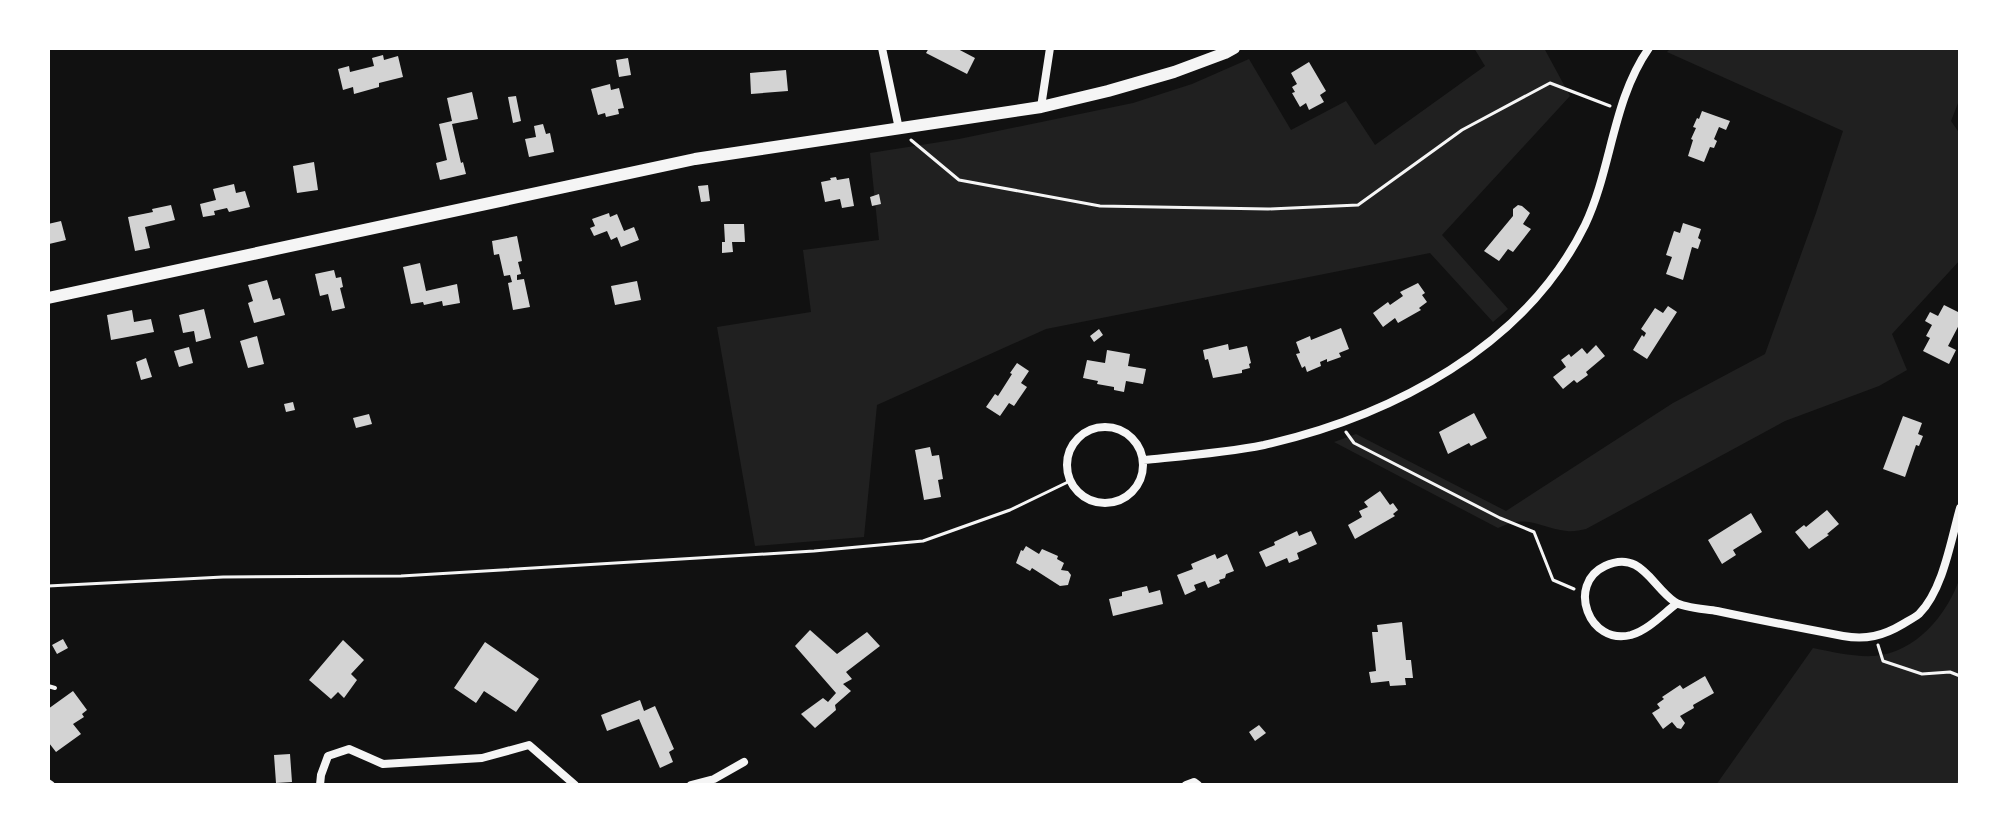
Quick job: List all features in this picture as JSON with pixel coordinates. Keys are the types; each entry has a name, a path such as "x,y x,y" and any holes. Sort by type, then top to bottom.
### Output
{"main road":[{"path":"48,298 695,159 1041,107 1174,72 1234,48"}],"street":[{"path":"882,48 899,129"},
{"path":"1041,107 1050,48"},
{"path":"1143,460 1217,453 1265,444 1339,422 1419,388 1508,327 1543,290 1586,223 1604,171 1619,109 1649,48"},
{"path":"1095,428 1114,428 1126,433 1136,442 1143,460 1135,489 1115,502 1091,501 1077,491 1070,481 1067,468 1071,449 1078,438 1095,428"},
{"path":"1676,604 1641,630 1618,636 1606,633 1588,617 1584,593 1594,574 1603,566 1624,562 1645,570 1676,604 1857,638 1888,633 1918,615 1928,602 1942,572 1960,508"},
{"path":"320,785 328,756 349,749 383,764 482,758 529,745 575,785"},
{"path":"691,785 714,779 744,762"},
{"path":"1186,785 1194,782 1198,785"}],"lane":[{"path":"48,686 55,688"}],"path":[{"path":"899,129 959,180 1100,206 1268,209 1358,205 1462,130 1550,83 1619,109"},
{"path":"1339,422 1354,443 1500,518 1534,532 1553,580 1584,593"},
{"path":"48,586 223,577 401,576 814,551 923,541 1010,510 1070,481"},
{"path":"1876,637 1883,661 1922,674 1950,672 1960,676"}],"shaded area":[{"path":"1474,48 1544,48 1570,96 1442,235 1508,309 1493,322 1430,253 1046,329 877,405 864,537 755,546 717,327 811,312 803,250 879,240 870,153 959,139 1133,103 1192,84 1249,59 1291,130 1346,101 1375,145 1485,66"},
{"path":"1671,48 1960,48 1960,98 1951,121 1960,134 1960,260 1892,334 1907,370 1879,386 1785,421 1586,529 1574,531 1526,522 1498,528 1334,442 1356,434 1506,511 1673,403 1765,354 1843,131 1667,52"},
{"path":"1960,577 1960,785 1716,785 1813,648 1874,656 1903,648 1939,617"}],"building":[{"path":"929,48 956,48 975,58 967,74 926,53"},
{"path":"383,55 384,60 398,56 403,77 354,94 353,87 343,90 338,69 349,66 350,72 374,66 372,58"},
{"path":"628,58 631,75 619,77 616,60"},
{"path":"1309,62 1326,91 1320,95 1324,102 1309,110 1306,103 1300,107 1292,93 1295,92 1292,87 1297,84 1291,73"},
{"path":"786,70 788,91 751,94 750,73"},
{"path":"610,84 611,90 619,88 624,108 618,109 619,114 598,115 591,89"},
{"path":"472,92 478,119 452,124 466,174 440,180 436,163 447,160 439,124 452,121 447,98"},
{"path":"516,96 521,121 513,123 508,97"},
{"path":"1702,111 1730,121 1726,130 1719,127 1714,148 1710,147 1704,162 1688,156 1696,128 1693,127"},
{"path":"543,124 546,134 550,133 554,152 529,157 525,139 536,137 534,126"},
{"path":"314,162 318,190 297,193 293,166"},
{"path":"836,177 837,180 849,178 854,206 842,208 840,199 825,202 821,182"},
{"path":"234,184 236,193 245,191 250,207 229,212 227,208 203,217 200,204 216,200 213,189"},
{"path":"708,185 710,201 701,202 698,186"},
{"path":"879,194 881,204 872,206 870,197"},
{"path":"171,205 175,220 145,227 150,248 135,251 128,217"},
{"path":"1518,205 1530,213 1523,224 1531,229 1513,252 1508,249 1499,261 1484,251 1513,216 1513,209"},
{"path":"609,213 610,217 617,214 624,231 634,227 639,240 621,247 617,237 611,240 607,231 594,236 590,228 595,226 592,219"},
{"path":"61,221 66,240 49,244 48,224"},
{"path":"1683,223 1701,229 1698,238 1701,240 1698,249 1692,247 1683,280 1666,274 1672,257 1666,255 1674,231 1680,233"},
{"path":"724,224 744,224 745,242 732,242 733,252 722,253"},
{"path":"517,236 522,261 518,262 521,274 517,275 517,280 524,279 530,307 513,310 508,283 512,282 510,275 504,276 499,254 494,255 492,241"},
{"path":"420,263 426,291 457,284 460,303 443,306 442,301 411,304 403,267"},
{"path":"334,270 336,278 341,277 345,308 332,311 328,294 320,296 315,274"},
{"path":"267,280 273,300 280,298 285,315 254,323 248,303 253,301 248,285"},
{"path":"637,281 641,300 615,305 611,286"},
{"path":"1418,283 1427,302 1419,308 1421,310 1398,323 1395,318 1383,327 1373,313 1388,302 1390,305 1403,296 1400,292"},
{"path":"1944,305 1960,313 1960,323 1948,346 1956,350 1949,364 1923,351 1932,325 1925,321 1930,312 1938,316"},
{"path":"1668,306 1677,312 1647,359 1633,350 1646,333 1641,329 1655,308 1663,313"},
{"path":"204,309 211,338 196,342 194,331 183,333 179,315"},
{"path":"132,310 134,322 151,319 154,332 111,340 107,315"},
{"path":"1341,328 1349,349 1339,353 1341,357 1320,362 1321,366 1307,372 1305,366 1302,368 1296,354 1300,353 1296,342 1310,336 1311,340"},
{"path":"1099,329 1103,335 1094,342 1090,336"},
{"path":"257,336 264,364 248,368 240,341"},
{"path":"1228,344 1229,350 1247,346 1250,368 1242,370 1242,373 1213,378 1203,350"},
{"path":"1596,345 1605,356 1586,372 1588,375 1577,383 1574,380 1563,389 1553,377 1566,367 1561,360 1582,348 1587,354"},
{"path":"189,347 193,363 179,367 174,351"},
{"path":"1107,350 1130,354 1128,366 1146,369 1143,384 1126,381 1124,392 1083,378 1087,360 1105,363"},
{"path":"146,358 152,377 141,380 136,362"},
{"path":"1017,363 1029,371 1021,383 1027,387 1014,406 1009,403 1000,416 986,407 995,394 998,396"},
{"path":"293,402 295,410 286,412 284,404"},
{"path":"1474,413 1487,438 1448,454 1439,432"},
{"path":"369,414 372,424 356,428 353,418"},
{"path":"1903,416 1922,423 1918,434 1923,436 1919,446 1916,445 1905,477 1883,469"},
{"path":"930,447 932,456 939,455 943,479 938,480 941,497 924,500 915,450"},
{"path":"1380,491 1398,510 1393,514 1395,516 1355,539 1348,525 1362,517 1359,511 1368,507 1364,502"},
{"path":"1827,510 1839,524 1809,549 1795,532"},
{"path":"1751,513 1762,532 1733,550 1736,555 1722,564 1708,540"},
{"path":"1297,531 1299,536 1311,531 1317,544 1297,553 1299,559 1289,563 1287,558 1266,567 1259,552"},
{"path":"1026,546 1039,554 1042,549 1058,556 1057,559 1064,563 1061,570 1071,575 1068,585 1060,586 1032,568 1030,571 1016,563"},
{"path":"1215,554 1217,559 1227,554 1234,571 1208,588 1205,581 1194,585 1196,590 1185,595 1177,575 1193,569 1191,564"},
{"path":"1147,586 1149,593 1160,590 1163,604 1113,616 1109,599 1122,596 1122,592"},
{"path":"1402,622 1406,660 1411,660 1413,678 1405,678 1406,685 1390,686 1389,681 1371,683 1369,672 1376,671 1372,632 1378,632 1377,625"},
{"path":"810,630 837,654 867,632 880,646 846,672 852,679 843,684 851,691 835,705 836,710 815,728 801,714 823,698 828,702 836,693 795,646"},
{"path":"63,639 68,648 57,654 52,645"},
{"path":"343,640 364,660 351,674 357,680 344,698 338,692 331,699 309,680"},
{"path":"485,642 539,679 516,712 484,691 476,703 454,688"},
{"path":"1705,676 1714,693 1680,716 1685,723 1681,729 1672,722 1663,729 1652,713 1660,708 1657,704 1664,699 1662,697 1680,685 1683,689"},
{"path":"73,691 87,710 82,714 84,717 73,724 81,734 56,752 48,744 48,709"},
{"path":"640,700 644,711 655,706 674,749 669,752 673,762 660,768 639,719 607,731 601,715"},
{"path":"1259,725 1266,733 1255,741 1249,732"},
{"path":"290,754 292,782 276,783 274,755"}],"waterway":[{"path":"1958,785 1960,780"}]}
